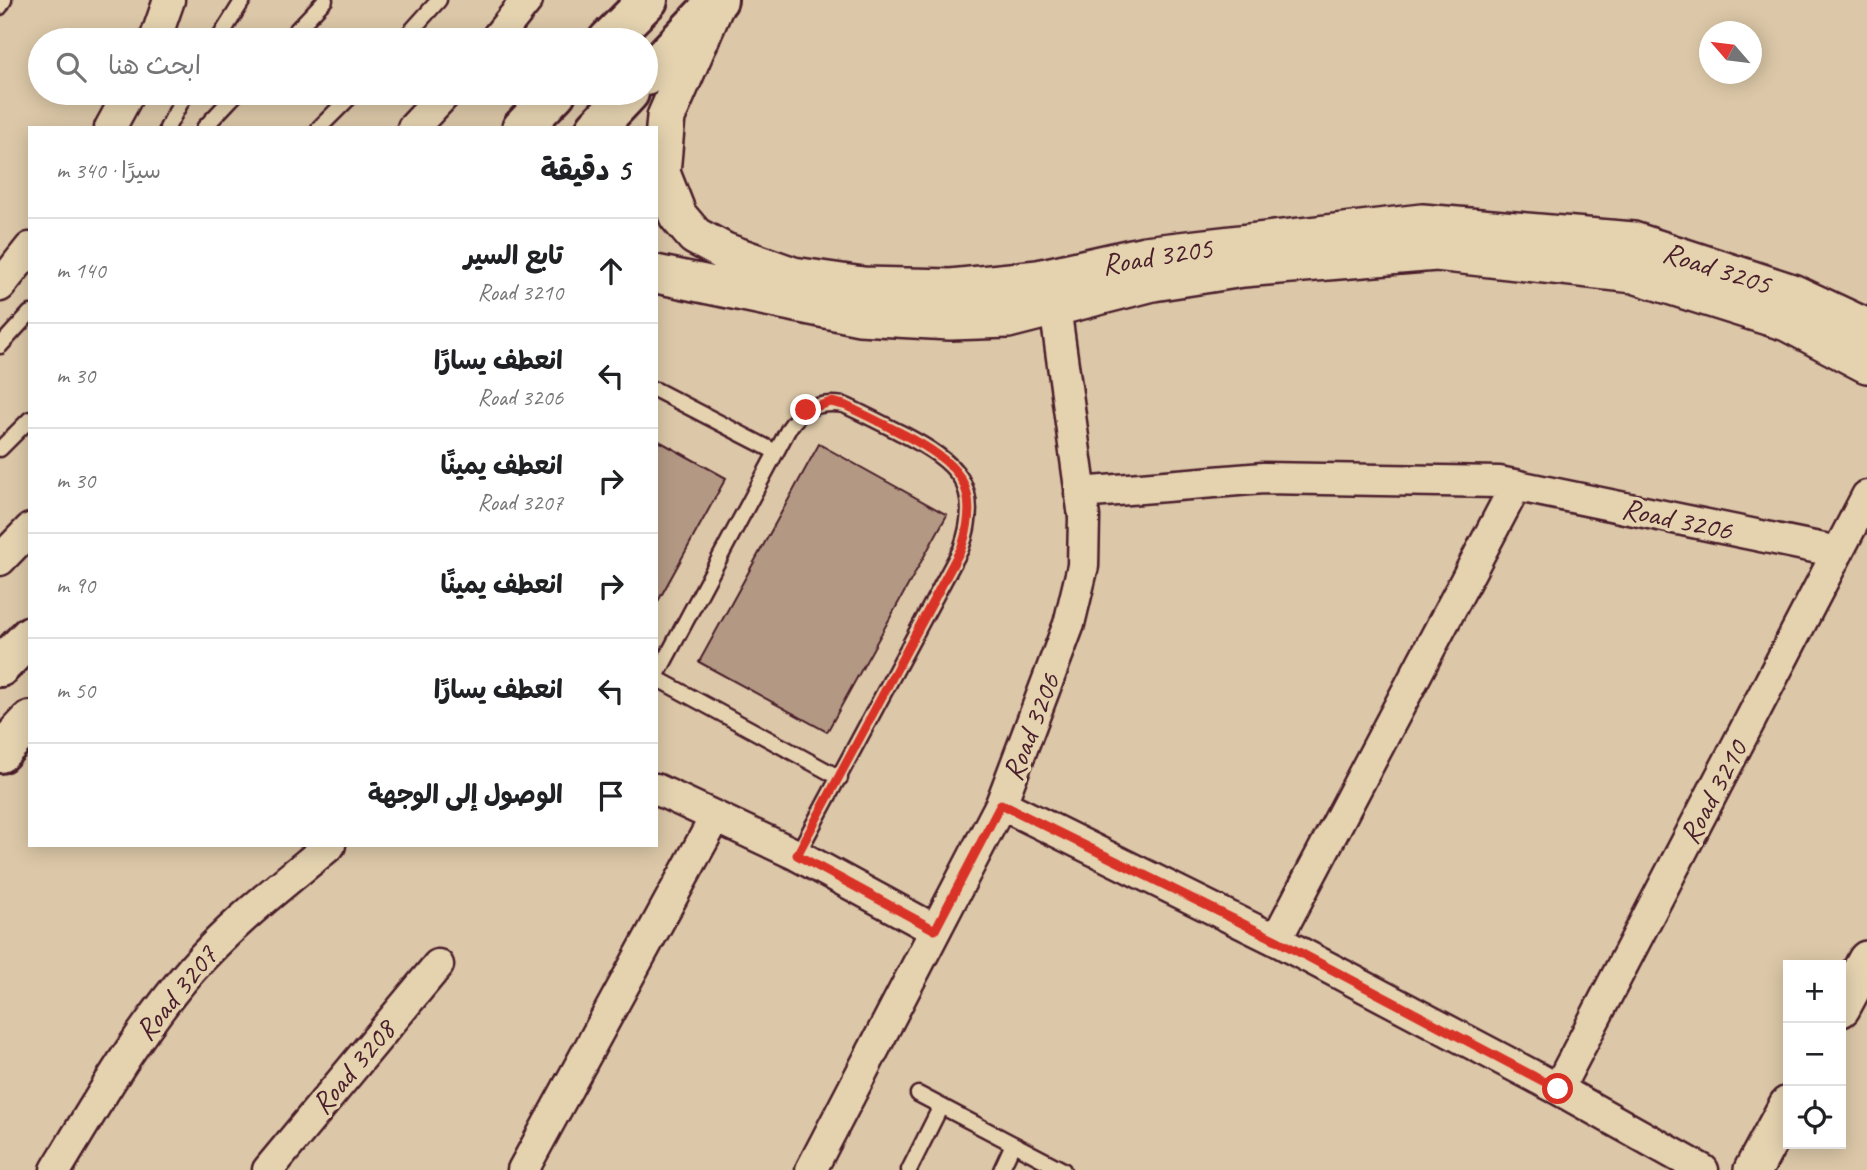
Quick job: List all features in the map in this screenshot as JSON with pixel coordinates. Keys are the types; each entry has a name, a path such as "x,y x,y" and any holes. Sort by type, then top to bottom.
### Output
{"main road":[{"path":"620,28 648,0"},
{"path":"658,64 718,1"},
{"path":"524,126 544,105"},
{"path":"598,126 618,105"},
{"path":"0,667 28,638"},
{"path":"0,753 28,723"}],"street":[{"path":"159,28 169,0"},
{"path":"505,28 527,0"},
{"name":"Road 3205","path":"718,1 666,117 661,173 678,216 695,236 725,252 793,276 863,286 951,288 1038,279 1053,291 1153,282 1243,268 1436,252 1634,274 1787,322 1867,364"},
{"path":"111,126 122,105"},
{"name":"Road 3205","path":"658,274 859,316 950,321 1008,319 1053,291 1145,255 1422,223 1633,241 1792,293 1867,328"},
{"path":"0,286 28,251"},
{"name":"Road 3206","path":"811,1170 1001,804 1069,624 1083,566 1084,517 1053,291"},
{"name":"Road 3206","path":"1080,493 1263,478 1516,485 1838,552"},
{"path":"1276,940 1516,485"},
{"name":"Road 3210","path":"1558,1089 1867,496"},
{"path":"0,560 28,531"},
{"path":"658,790 797,855 935,930"},
{"path":"1001,804 1276,940 1558,1089 1703,1170"},
{"path":"523,1170 715,818"},
{"name":"Road 3207","path":"57,1170 129,1052 171,994 226,933 328,847"},
{"path":"1846,1000 1867,960"},
{"name":"Road 3208","path":"268,1170 438,965"},
{"path":"1753,1170 1783,1114"}],"lane":[{"path":"0,7 4,0"},
{"path":"226,28 243,0"},
{"path":"298,28 325,0"},
{"path":"414,28 439,0"},
{"path":"168,126 180,105"},
{"path":"206,126 226,105"},
{"path":"320,126 342,105"},
{"path":"0,346 28,315"},
{"path":"658,391 776,452"},
{"path":"658,673 796,417 806,410 831,402 844,405 936,452 952,466 964,484 970,506 968,528 961,549 797,855"},
{"path":"0,449 28,421"},
{"path":"658,678 839,778"},
{"path":"918,1094 1063,1170"},
{"path":"909,1170 941,1106"},
{"path":"1001,1170 1013,1144"}],"building":[{"path":"658,442 726,478 658,601"},
{"path":"819,444 947,515 827,732 699,662"}],"route":[{"path":"806,410 831,402 844,405 936,452 952,466 964,484 970,506 968,528 961,549 797,855 935,930 1001,804 1276,940 1558,1089"}]}
